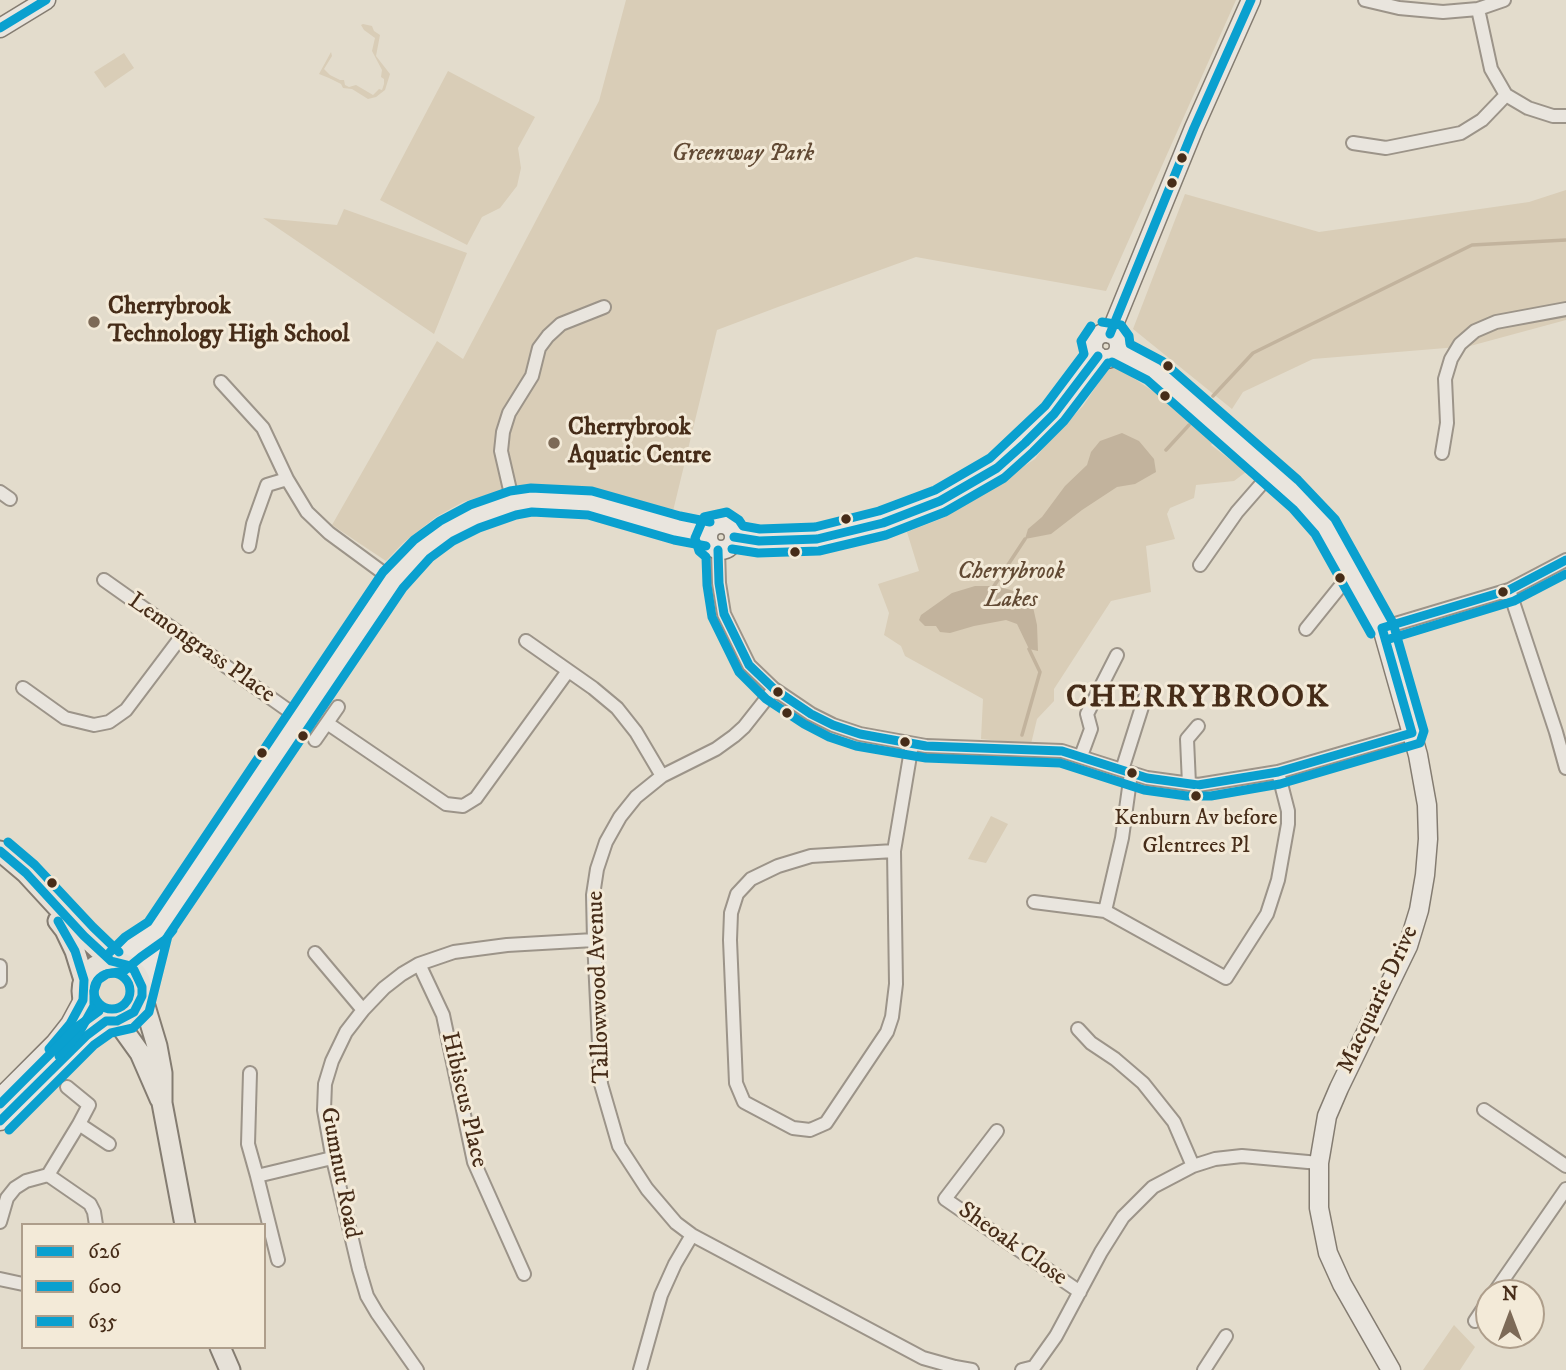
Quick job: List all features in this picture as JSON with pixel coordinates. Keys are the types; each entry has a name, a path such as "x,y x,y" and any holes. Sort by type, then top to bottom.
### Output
{"main road":[{"path":"0,28 46,0"},
{"path":"1110,334 1193,130 1251,0"},
{"path":"1101,334 1110,334 1118,342 1118,351 1111,358 1098,356 1094,349 1095,340 1101,334"},
{"name":"Macquarie Drive","path":"1118,351 1154,370 1271,473 1313,512 1325,527 1382,628 1412,733 1427,805 1426,875 1419,910 1408,946 1339,1088 1328,1116 1318,1163 1319,1208 1328,1253 1342,1284 1391,1370"},
{"path":"734,537 759,541 817,539 883,523 940,501 997,468 1025,443 1054,414 1098,356"},
{"path":"0,1121 86,1037 112,1021 134,1012 158,930 393,580 422,549 447,531 483,513 513,503 541,500 582,502 708,534"},
{"path":"720,523 729,526 734,537 729,547 718,550 709,544 708,534 712,526 720,523"},
{"path":"0,851 26,873 84,936 115,961 134,970 159,1055 162,1103 186,1223"},
{"path":"0,864 42,902 65,930 84,980 83,1000 70,1024 55,1043 0,1098"},
{"path":"84,980 95,966 115,961 158,930"},
{"path":"83,1000 92,1013 112,1021 140,1053 162,1103"},
{"path":"221,1349 230,1370"}],"street":[{"path":"1365,0 1421,11 1443,12 1478,9 1504,0"},
{"path":"1478,9 1491,69 1506,95 1528,108 1553,116 1566,116"},
{"path":"1353,143 1386,148 1461,133 1482,120 1506,95"},
{"path":"513,503 501,451 503,432 509,413 532,376 539,348 561,324 604,307"},
{"path":"1442,453 1447,422 1445,379 1451,359 1460,344 1475,331 1496,322 1566,309"},
{"path":"221,382 263,428 287,479 307,512 329,533 393,580"},
{"path":"1200,565 1237,512 1271,473"},
{"path":"249,546 253,524 267,485 287,479"},
{"path":"718,550 724,614 749,664 774,689 834,725 860,734 912,744 1062,751 1157,780 1209,784 1278,772 1412,733"},
{"path":"1382,628 1509,590 1566,560"},
{"name":"Lemongrass Place","path":"104,580 299,718"},
{"path":"1306,629 1339,588 1355,580"},
{"path":"1509,590 1561,730 1566,768"},
{"path":"23,688 65,718 94,725 109,722 126,710 181,637"},
{"path":"526,641 617,708 636,732 662,776"},
{"path":"1081,756 1091,729 1087,713 1116,655"},
{"path":"327,723 446,804 463,807 477,798 568,671"},
{"name":"Tallowwood Avenue","path":"774,689 734,736 662,776 636,797 620,817 606,842 597,869 593,895 594,940 601,1084 619,1146 647,1189 676,1223 692,1235 923,1358 972,1370"},
{"path":"1105,911 1122,838 1127,772 1147,691"},
{"path":"315,740 338,707"},
{"path":"1189,784 1187,739 1198,726"},
{"path":"894,851 811,856 778,866 751,879 737,894 731,913 730,940 736,1083 744,1102 793,1128 810,1130 826,1123 887,1032 892,1017 896,984 894,851 912,744"},
{"path":"1034,902 1105,911 1226,978 1267,914 1278,880 1288,811 1278,772"},
{"name":"Gumnut Road","path":"417,1370 368,1296 359,1269 332,1158 324,1110 325,1084 332,1061 346,1032 363,1010 393,981 419,964 454,952 508,945 594,940"},
{"path":"315,953 363,1010"},
{"name":"Hibiscus Place","path":"419,964 443,1015 474,1162 524,1275"},
{"path":"0,966 0,981"},
{"path":"1078,1028 1091,1043 1143,1083 1174,1122 1193,1166"},
{"path":"250,1073 248,1136 278,1260"},
{"path":"0,1222 7,1198 15,1188 26,1181 48,1175 89,1105 67,1087"},
{"path":"1484,1110 1566,1166"},
{"path":"79,1124 109,1144"},
{"name":"Sheoak Close","path":"997,1131 946,1199 1080,1292"},
{"path":"1022,1370 1034,1367 1056,1336 1123,1217 1153,1187 1193,1166 1216,1159 1242,1156 1318,1163"},
{"path":"257,1176 332,1158"},
{"path":"48,1175 90,1204 96,1223"},
{"path":"1504,1279 1566,1189"},
{"path":"640,1370 661,1295 674,1264 692,1235"},
{"path":"0,1279 21,1284"},
{"path":"1204,1370 1226,1336"}],"green space":[{"name":"Greenway Park","path":"626,0 1236,0 1106,291 916,257 778,307 717,330 673,511 587,488 533,487 503,490 463,502 436,517 403,543 386,561 332,525 437,341 463,359 599,101"},
{"path":"361,25 372,26 380,35 376,56 390,74 385,90 368,99 319,74 331,52 332,56 324,69 330,75 344,80 349,87 356,85 373,95 379,89 382,90 382,70 372,51 375,38 364,30"},
{"path":"124,53 134,68 105,88 94,72"},
{"path":"448,71 535,117 518,148 521,168 517,186 500,208 482,217 467,245 380,200"},
{"path":"1566,190 1566,320 1470,346 1313,359 1243,392 1232,409 1133,329 1185,194 1319,232 1529,202"},
{"path":"344,209 467,253 434,334 263,218 337,225"},
{"name":"Cherrybrook Lakes","path":"1117,367 1163,398 1213,442 1211,445 1246,472 1234,481 1196,485 1194,498 1170,508 1167,514 1175,539 1146,546 1151,592 1111,601 1054,689 1054,701 1037,719 1031,744 981,739 983,699 905,656 901,646 884,635 889,613 878,584 919,571 907,532 943,518 1035,459 1050,439 1083,406 1107,370"},
{"path":"991,816 1008,824 986,863 968,859"},
{"path":"1454,1325 1475,1347 1460,1370 1423,1370"}],"shaded area":[{"path":"1122,433 1139,441 1154,459 1156,472 1135,484 1117,487 1051,534 1025,539 1028,529 1042,517 1065,486 1087,465 1091,452 1100,441"},
{"path":"975,586 994,586 1024,597 1033,607 1038,651 1029,649 1017,624 1006,620 950,633 940,632 936,626 925,626 919,620 921,615 952,593"}],"waterway":[{"path":"1213,396 1253,353 1472,245 1566,240"},
{"path":"1166,450 1189,425"},
{"path":"994,586 1025,539"},
{"path":"1022,735 1040,672 1029,649"}],"transit line":[{"name":"626","path":"0,28 46,0"},
{"name":"626","path":"1110,334 1194,128 1251,0"},
{"name":"635","path":"1091,326 1081,341 1084,354 1045,406 990,458 935,490 879,511 815,527 760,529 743,526 727,512 704,517 695,538 699,551 706,557 712,617 739,672 766,699 804,724 829,737 856,746 926,758 1060,763 1144,790 1187,796 1211,796 1280,784 1420,743 1424,731 1393,623 1335,519 1298,480 1162,361 1130,344 1129,336 1121,325 1102,322"},
{"name":"626","path":"734,537 759,541 817,539 883,523 940,501 997,468 1025,443 1054,414 1098,356"},
{"name":"600","path":"1112,362 1147,380 1293,509 1315,534 1371,634"},
{"name":"600","path":"732,549 758,553 819,551 886,535 945,512 1004,478 1033,452 1064,421 1108,363"},
{"name":"635","path":"110,952 125,937 148,922 383,572 414,540 440,521 470,505 510,491 531,488 592,491 710,522"},
{"name":"600","path":"9,1130 94,1045 111,1033 133,1028 149,1012 168,936 403,588 430,558 453,541 479,528 532,512 588,515 674,540 706,546"},
{"name":"626","path":"718,550 724,614 749,665 774,689 811,714 860,734 926,746 1062,751 1147,778 1198,785 1278,772 1412,733"},
{"name":"626","path":"1382,628 1509,590 1566,560"},
{"name":"600","path":"1386,640 1514,601 1566,574"},
{"name":"626","path":"1382,628 1412,733"},
{"name":"635","path":"8,842 35,865 119,952"},
{"name":"626","path":"0,851 26,873 111,961 127,965 134,970 142,987 142,996 134,1012 117,1021 106,1021 86,1036 0,1121"},
{"name":"626","path":"49,1049 70,1024 83,1000 84,980 75,951 58,921"},
{"name":"600","path":"59,1056 80,1031 94,1006 94,991 98,980 107,974 124,971 165,940 173,930"},
{"name":"635","path":"112,973 125,978 130,991 125,1004 112,1009 99,1004 94,991 99,978 112,973"},
{"name":"635","path":"0,1104 77,1027 99,1011"}],"place":[{"name":"Cherrybrook Technology High School","path":"94,322"},
{"name":"Cherrybrook Aquatic Centre","path":"554,443"},
{"name":"Kenburn Av before Glentrees Pl","path":"1196,796"}],"district":[{"name":"CHERRYBROOK","path":"1198,699"}]}
